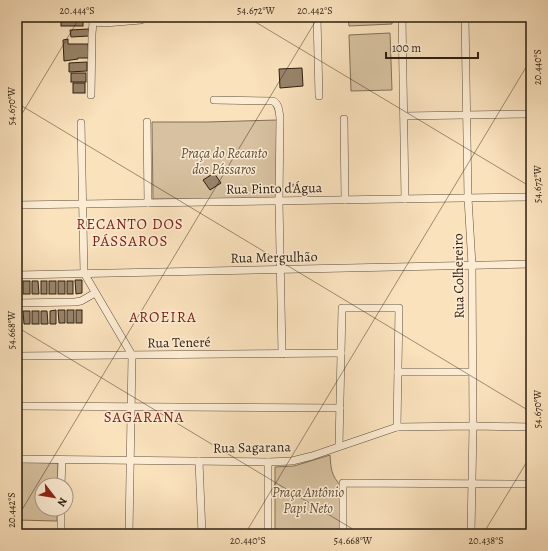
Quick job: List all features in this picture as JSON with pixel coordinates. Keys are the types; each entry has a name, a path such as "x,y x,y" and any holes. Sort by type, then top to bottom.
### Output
{"street":[{"path":"91,95 93,19 105,23 141,20 145,17"},
{"path":"317,17 319,96"},
{"path":"402,17 405,199"},
{"name":"Rua Colhereiro","path":"465,17 468,198 472,265 473,426 471,534"},
{"path":"531,17 531,27"},
{"path":"214,100 273,101 276,103 280,118 279,201 282,354"},
{"path":"404,116 531,114"},
{"path":"344,119 346,200"},
{"path":"147,122 148,203"},
{"path":"81,123 84,273 132,355 129,534"},
{"name":"Rua Pinto d'Água","path":"17,205 531,197"},
{"name":"Rua Mergulhão","path":"17,275 531,264"},
{"path":"17,303 75,302 81,301 95,293"},
{"path":"339,446 342,308 399,308 397,427"},
{"name":"Rua Teneré","path":"17,356 341,353"},
{"path":"398,372 472,372"},
{"path":"17,406 340,408"},
{"name":"Rua Sagarana","path":"17,459 292,461 397,427 531,427"},
{"path":"61,477 62,460"},
{"path":"200,461 202,534"},
{"path":"268,462 268,534"},
{"path":"343,534 343,483 531,484"},
{"path":"61,517 61,534"}],"green space":[{"path":"348,17 392,17 392,24 349,26"},
{"path":"390,33 392,90 351,91 349,35"},
{"name":"Praça do Recanto dos Pássaros","path":"278,120 278,200 153,199 152,122"},
{"name":"Praça Antônio Papi Neto","path":"330,455 332,472 341,486 341,534 275,534 275,467 294,466"},
{"path":"17,462 58,463 58,477 34,477 34,517 57,517 57,521 17,520"}],"building":[{"path":"61,17 83,17 83,26 61,26"},
{"path":"89,29 89,36 71,37 70,30"},
{"path":"68,39 68,44 88,44 89,58 78,58 64,61 63,40"},
{"path":"87,62 87,71 69,72 69,63"},
{"path":"302,68 303,86 280,88 279,69"},
{"path":"71,73 86,73 86,82 71,82"},
{"path":"73,83 85,83 85,93 73,93"},
{"path":"214,173 221,183 210,190 203,180"},
{"path":"75,280 82,280 82,293 76,294"},
{"path":"21,281 21,294 17,295 17,282"},
{"path":"23,281 30,281 30,294 23,294"},
{"path":"32,281 38,281 39,294 32,294"},
{"path":"41,281 47,281 47,294 41,294"},
{"path":"49,281 56,281 56,294 49,294"},
{"path":"58,281 65,281 65,294 58,294"},
{"path":"67,281 73,281 73,294 67,294"},
{"path":"56,310 56,324 50,324 50,311"},
{"path":"58,310 65,310 65,323 59,323"},
{"path":"67,310 74,310 74,323 67,323"},
{"path":"76,310 82,310 82,323 76,323"},
{"path":"17,311 21,311 21,324 17,324"},
{"path":"23,311 30,311 30,324 24,324"},
{"path":"32,311 39,311 39,324 32,324"},
{"path":"41,311 47,311 48,324 41,324"}],"district":[{"name":"RECANTO DOS PÁSSAROS","path":"130,232"},
{"name":"AROEIRA","path":"163,317"},
{"name":"SAGARANA","path":"144,417"}]}
